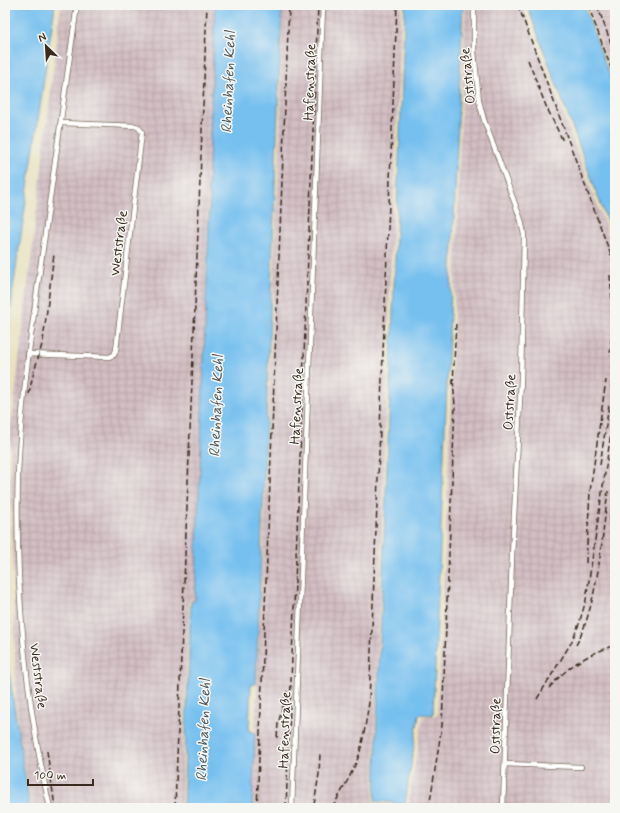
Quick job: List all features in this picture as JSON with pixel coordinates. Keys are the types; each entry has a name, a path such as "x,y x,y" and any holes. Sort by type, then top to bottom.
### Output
{"street":[{"name":"Weststraße","path":"50,808 30,696 24,649 18,537 18,473 28,354 77,5"},
{"name":"Hafenstraße","path":"292,808 323,5"},
{"name":"Oststraße","path":"474,5 474,52 479,101 484,120 522,220 524,235 521,379 503,808"},
{"name":"Weststraße","path":"28,354 109,357 114,355 116,350 142,132 135,126 61,123"},
{"path":"505,764 581,767"}],"shaded area":[{"path":"61,5 215,5 195,601 189,600 181,808 32,808 18,725 16,700 10,438"},
{"path":"282,5 402,5 390,282 373,804 408,805 423,716 437,716 447,507 465,5 522,5 615,252 615,808 252,808 280,131"},
{"path":"587,5 615,5 615,87"}],"water":[{"path":"5,5 55,5 13,289 5,358"},
{"name":"Rheinhafen Kehl","path":"215,5 282,5 256,684 251,684 249,731 255,733 252,808 183,808 191,601 195,601 210,194 208,193"},
{"path":"405,5 463,5 433,715 419,714 405,804 375,801"},
{"path":"527,5 584,5 615,91 615,243"},
{"path":"5,626 7,659 30,808 5,808"}],"railway":[{"path":"175,808 207,5"},
{"path":"257,808 289,5"},
{"path":"286,808 318,5"},
{"path":"332,808 350,776 359,755 364,736 369,703 397,5"},
{"path":"518,5 615,266"},
{"path":"588,5 615,79"},
{"path":"597,5 615,54"},
{"path":"528,60 546,106 563,141"},
{"path":"29,394 43,341 54,254"},
{"path":"610,275 613,313 610,356"},
{"path":"453,384 456,322"},
{"path":"611,370 615,350"},
{"path":"611,388 615,364"},
{"path":"429,808 442,725 455,406 453,379"},
{"path":"586,563 590,492 606,380"},
{"path":"611,412 615,383"},
{"path":"600,465 609,405"},
{"path":"537,699 571,643 579,624 586,600 615,406"},
{"path":"612,466 615,447"},
{"path":"576,645 583,629 594,591 608,491"},
{"path":"609,522 615,493"},
{"path":"549,688 571,667 586,657 615,645"},
{"path":"277,738 278,724 287,691"},
{"path":"47,751 55,807"},
{"path":"314,805 319,774 320,753"}]}
